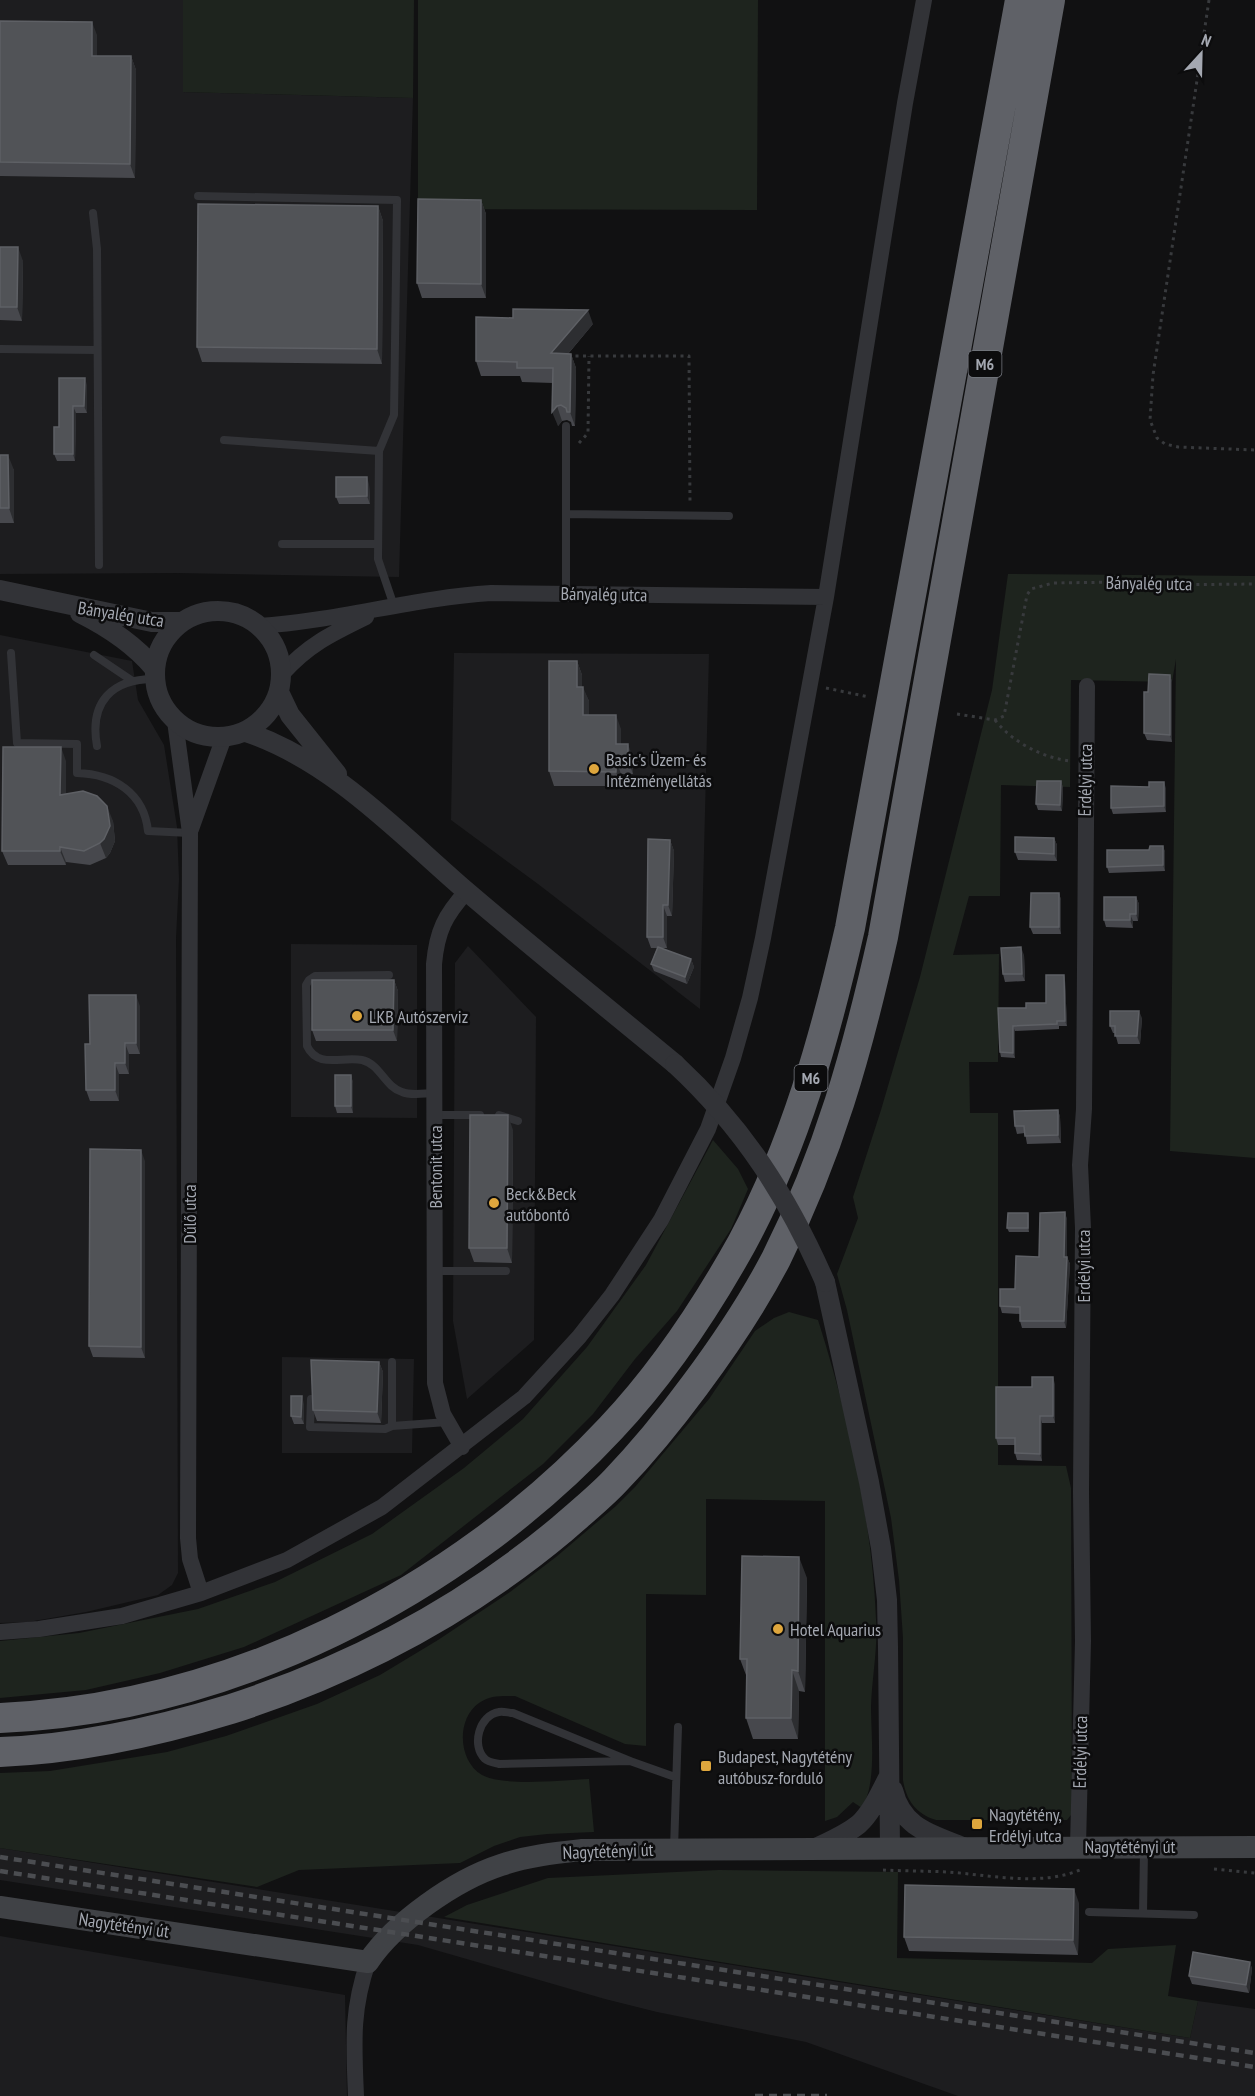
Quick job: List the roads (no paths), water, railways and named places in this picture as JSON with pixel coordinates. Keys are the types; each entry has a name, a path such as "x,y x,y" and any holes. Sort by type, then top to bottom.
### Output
{"highway":[{"name":"M6","path":"0,1718 129,1702 237,1672 331,1632 427,1579 534,1502 578,1462 633,1402 721,1280 758,1210 790,1135 810,1081 835,997 850,928 1020,0"},
{"name":"M6","path":"0,1752 82,1744 208,1716 259,1700 351,1663 450,1611 537,1550 613,1484 644,1451 711,1364 754,1296 774,1262 815,1174 844,1092 883,937 1050,0"}],"main road":[{"name":"Nagytétényi út","path":"0,1907 369,1962 386,1938 413,1915 457,1886 499,1865 537,1855 582,1850 1255,1846"}],"street":[{"path":"0,1632 39,1629 122,1616 201,1593 287,1560 382,1507 524,1397 579,1337 612,1295 661,1220 708,1129 733,1058 750,999 826,597 905,103 924,0"},
{"name":"Bányalég utca","path":"0,590 152,622 182,622"},
{"name":"Bányalég utca","path":"259,626 326,618 454,596 491,593 826,597"},
{"name":"Bányalég utca","path":"61,603 116,634 142,654 154,673 164,709 175,721 189,731 207,737 224,738 246,732 261,722 272,708 280,683 297,657 319,641 388,607"},
{"name":"Bányalég utca","path":"154,673 159,650 168,634 182,622 196,615 213,611 229,612 245,617 259,626 271,639 279,656 280,683"},
{"path":"280,683 290,715 353,792"},
{"name":"Erdélyi utca","path":"1078,1846 1083,1641 1081,1481 1083,1228 1080,1166 1084,1098 1087,686"},
{"name":"Dűlő utca","path":"175,721 190,833 188,1539 190,1559 201,1593"},
{"path":"246,732 273,741 353,792 467,891 675,1064 705,1092 755,1153 777,1186 800,1227 825,1282 867,1470 881,1548 887,1600 890,1848"},
{"name":"Dűlő utca","path":"190,833 224,738"},
{"name":"Bentonit utca","path":"462,1447 443,1414 435,1383 434,964 435,944 443,921 467,891"},
{"path":"889,1776 897,1806 910,1822 963,1847"},
{"path":"816,1848 843,1835 860,1823 889,1776"},
{"path":"356,2096 354,2024 359,1993 369,1962"}],"lane":[{"path":"198,196 397,200 394,415 379,451 378,559 388,607"},
{"path":"93,213 97,249 99,565"},
{"path":"0,349 97,350"},
{"path":"566,426 566,594"},
{"path":"224,440 379,451"},
{"path":"566,514 729,516"},
{"path":"282,544 378,544"},
{"path":"11,653 17,743 76,744 77,773 92,773 105,777 130,791 143,811 148,831 190,833"},
{"path":"94,655 131,680"},
{"path":"97,746 95,726 101,703 112,690 131,680 154,673"},
{"path":"389,975 315,976 309,980 306,985 307,1046 310,1053 324,1061 364,1061 372,1065 395,1089 404,1093 435,1093"},
{"path":"435,1115 501,1115 518,1121"},
{"path":"434,1271 506,1271"},
{"path":"392,1362 392,1426"},
{"path":"311,1400 310,1427 385,1429 392,1426 447,1422"},
{"path":"630,1761 499,1764 486,1759 479,1749 478,1738 484,1721 492,1714 513,1713 675,1777"},
{"path":"674,1849 678,1727"},
{"path":"1143,1913 1144,1846"},
{"path":"1089,1912 1194,1915"}],"railway":[{"path":"0,1857 1255,2053"},
{"path":"0,1871 1255,2067"},
{"path":"755,2096 827,2096"}],"place":[{"name":"Basic's Üzem- és Intézményellátás","path":"594,769"},
{"name":"LKB Autószerviz","path":"357,1016"},
{"name":"Beck&Beck autóbontó","path":"494,1203"},
{"name":"Hotel Aquarius","path":"778,1629"},
{"name":"Budapest, Nagytétény autóbusz-forduló","path":"706,1766"},
{"name":"Nagytétény, Erdélyi utca","path":"977,1824"}]}
